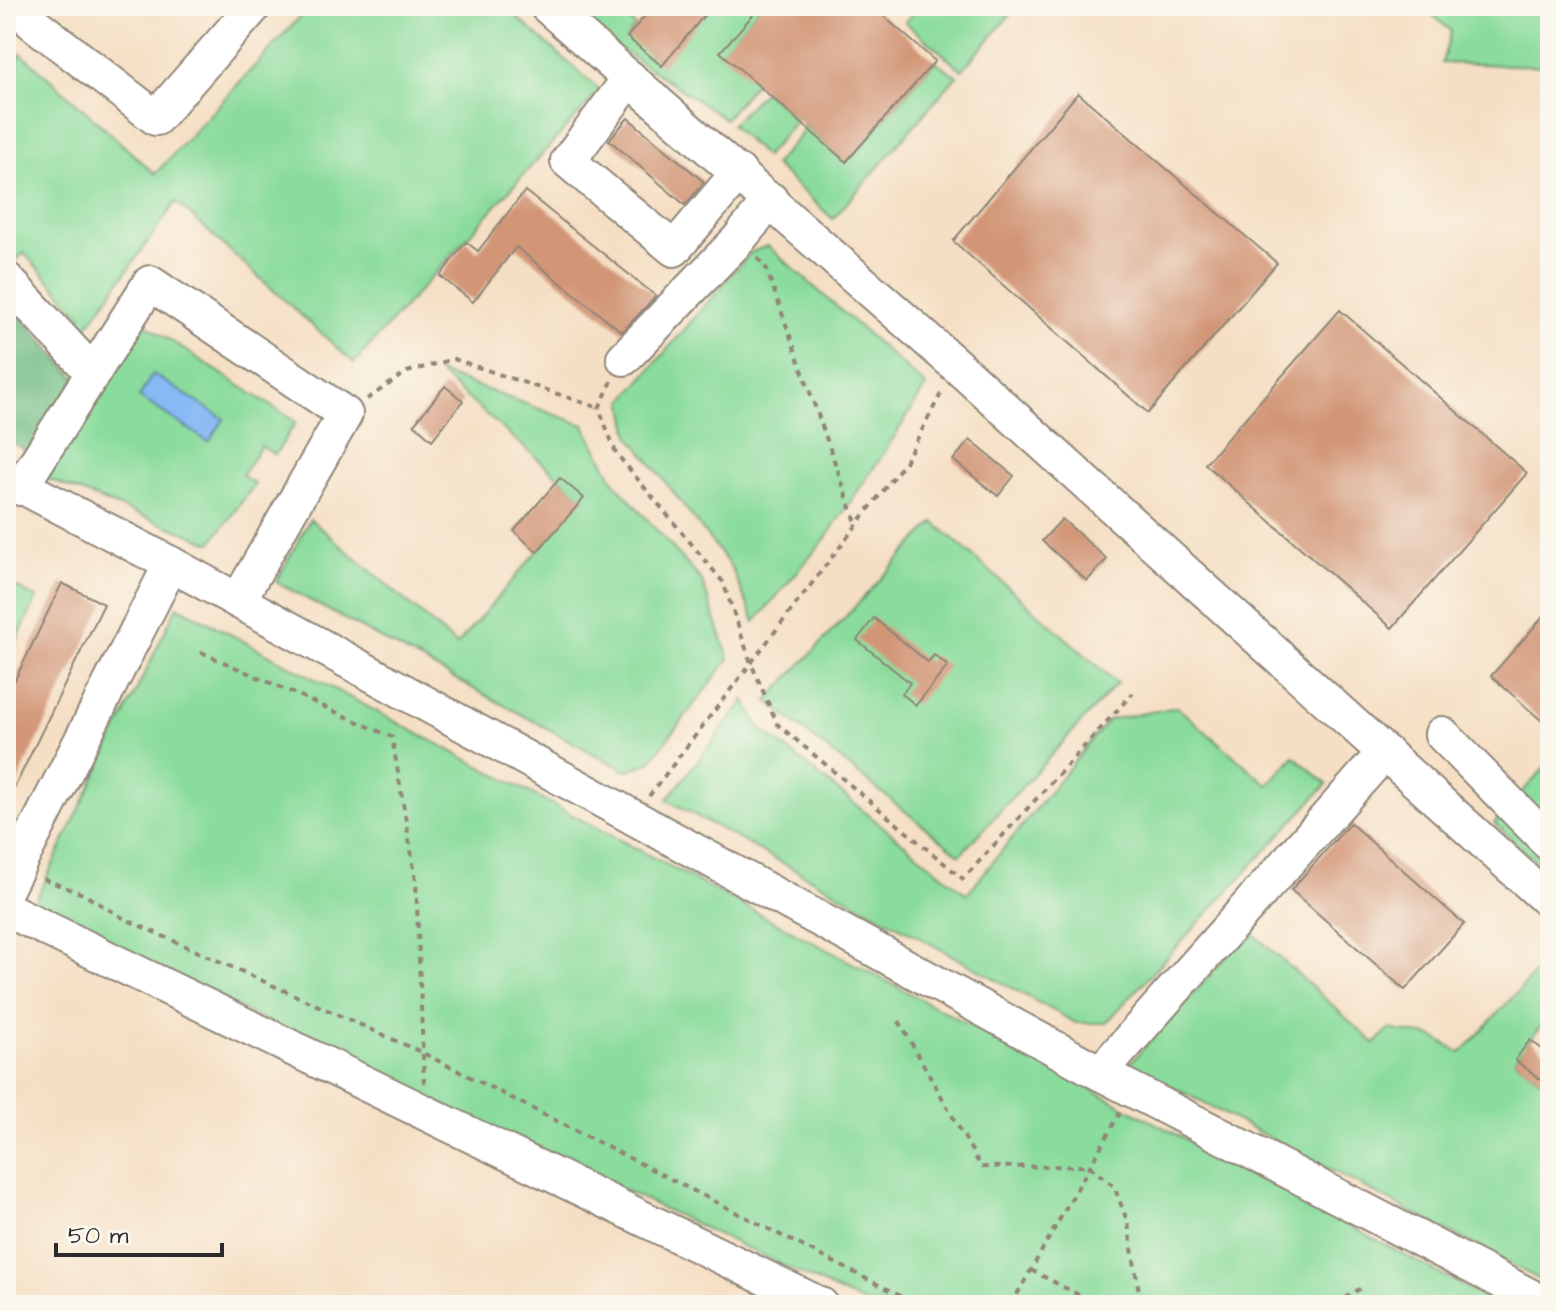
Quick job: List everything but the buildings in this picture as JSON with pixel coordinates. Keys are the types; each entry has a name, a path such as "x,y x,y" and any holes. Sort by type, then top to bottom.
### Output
{"lane":[{"path":"29,14 156,118 254,6"},
{"path":"547,6 956,365 1550,902"},
{"path":"630,78 568,161 674,249 739,172"},
{"path":"624,358 738,240 771,200"},
{"path":"6,279 93,373"},
{"path":"238,601 345,414 150,283 93,373 13,483 171,564 238,601 1100,1073 1547,1305"},
{"path":"12,880 171,564"},
{"path":"1442,734 1550,844"},
{"path":"1100,1073 1385,752"},
{"path":"6,909 821,1305"}],"path":[{"path":"738,240 765,265 857,525"},
{"path":"624,358 599,408 616,453 723,582 751,663 777,724 963,879 1133,693"},
{"path":"345,414 407,372 454,359 599,408"},
{"path":"633,817 905,462 956,365"},
{"path":"201,652 392,737 416,881 421,1052 427,1113"},
{"path":"12,880 83,894 125,919 421,1052 918,1305"},
{"path":"899,1021 981,1167 1089,1166 1114,1186 1128,1223 1141,1305"},
{"path":"1011,1305 1133,1090"},
{"path":"1031,1270 1098,1305"},
{"path":"1335,1305 1364,1286"},
{"path":"1157,1305 1188,1299 1236,1305"}],"green space":[{"path":"310,6 504,6 600,90 354,363 176,202 77,341 75,323 82,316 24,253 6,263 6,85 21,53 155,174"},
{"path":"562,6 618,6 635,26 627,37 712,6 761,6 721,52 802,27 725,119"},
{"path":"919,6 999,6 1010,15 962,70 905,22"},
{"path":"1422,6 1550,6 1550,66 1442,63 1451,31"},
{"path":"935,61 957,76 833,219 774,165 802,133 803,124 846,162"},
{"path":"764,91 797,119 765,157 731,125"},
{"path":"768,246 926,386 825,539 755,622 731,567 630,436 623,401 751,252"},
{"path":"6,301 76,378 29,453 6,439"},
{"path":"145,324 296,422 275,455 261,446 242,475 255,484 211,543 45,478"},
{"path":"437,372 584,425 615,483 702,581 729,659 649,763 626,771 276,582 310,519 457,645 583,498"},
{"path":"934,522 1117,683 960,855 767,701"},
{"path":"6,582 37,598 6,663"},
{"path":"177,606 1499,1305 867,1305 31,910"},
{"path":"745,700 759,727 967,894 1108,720 1177,707 1268,785 1294,756 1327,784 1106,1023 1076,1023 667,800"},
{"path":"1550,764 1550,874 1494,823"},
{"path":"1250,931 1375,1044 1389,1029 1433,1037 1461,1053 1550,957 1550,1014 1515,1060 1550,1087 1550,1285 1129,1064"}],"water":[{"path":"153,374 224,419 209,442 139,397"}]}
